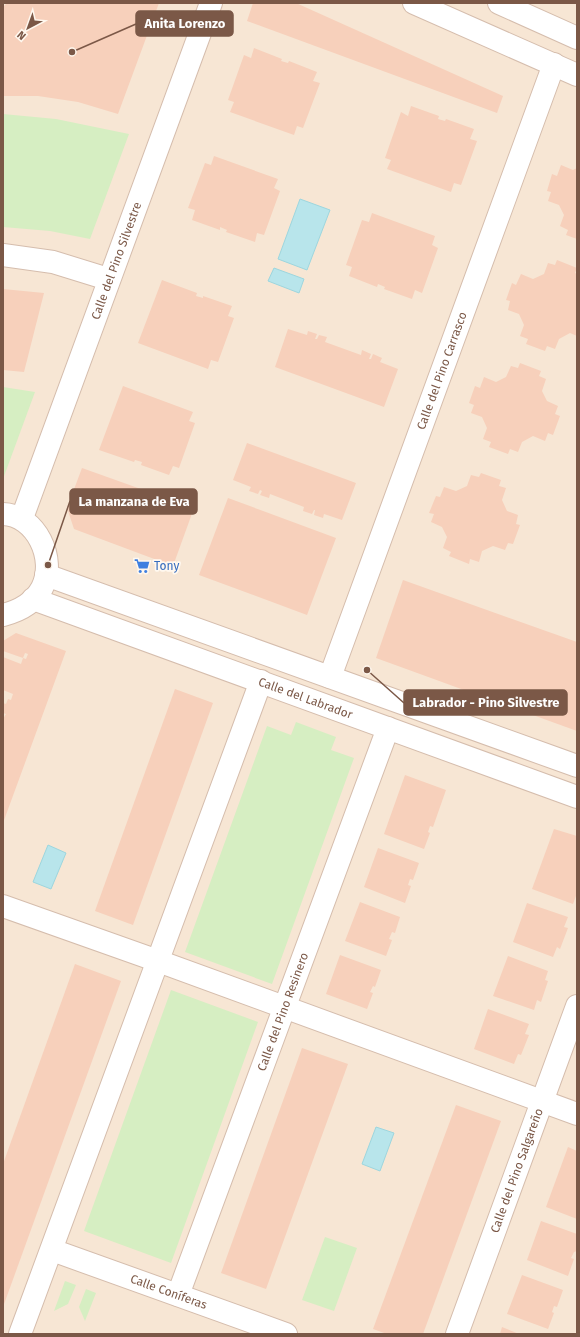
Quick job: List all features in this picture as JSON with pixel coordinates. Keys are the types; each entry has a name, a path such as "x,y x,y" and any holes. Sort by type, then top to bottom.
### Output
{"street":[{"name":"Calle del Pino Silvestre","path":"12,516 108,279 211,3"},
{"path":"414,3 577,75"},
{"path":"499,3 577,38"},
{"name":"Calle del Pino Carrasco","path":"330,677 554,64"},
{"path":"3,255 53,262 108,279"},
{"path":"3,615 15,612 33,599 42,588 46,575 47,560 36,531 12,516"},
{"path":"46,575 577,766"},
{"name":"Calle del Labrador","path":"33,599 577,797"},
{"path":"20,1334 261,681"},
{"name":"Calle del Pino Resinero","path":"178,1295 388,728"},
{"path":"3,906 577,1114"},
{"name":"Calle del Pino Salgareño","path":"457,1334 577,1006"},
{"name":"Calle Coníferas","path":"52,1250 286,1334"}],"shaded area":[{"path":"3,3 577,3 577,1334 3,1334"}],"green space":[{"path":"3,114 56,119 129,134 90,239 50,231 3,227"},
{"path":"3,387 35,392 3,479"},
{"path":"296,722 336,737 331,750 354,758 272,984 185,952 267,726 291,735"},
{"path":"171,990 258,1022 171,1263 84,1231"},
{"path":"325,1237 357,1248 334,1311 302,1300"},
{"path":"65,1281 76,1285 68,1304 54,1311"},
{"path":"86,1289 96,1293 85,1321 79,1307"}],"water":[{"path":"300,199 330,210 307,270 278,259"},
{"path":"274,268 304,279 299,293 268,281"},
{"path":"48,845 66,853 51,889 33,882"},
{"path":"376,1127 394,1133 380,1171 362,1164"}],"building":[{"path":"7,3 159,3 118,114 78,102 38,96 3,96 3,7"},
{"path":"253,3 296,3 503,96 497,113 247,21"},
{"path":"254,48 282,59 281,61 288,63 289,61 317,72 313,81 320,83 303,128 297,126 294,135 230,112 234,102 228,100 244,55 251,58"},
{"path":"411,106 439,116 438,119 445,121 446,119 474,129 470,139 477,141 461,185 454,183 451,192 387,169 391,160 385,158 401,112 408,116"},
{"path":"214,156 278,179 274,188 280,191 264,235 257,233 255,242 226,232 227,230 220,227 220,230 192,220 195,210 188,208 205,163 211,165"},
{"path":"561,165 573,170 577,168 577,239 566,235 568,230 560,226 564,215 559,205 548,201 551,192 547,191 552,174 557,176"},
{"path":"372,213 435,236 432,245 438,248 422,293 415,290 412,299 384,289 385,287 378,284 377,287 349,276 352,267 346,265 362,220 369,222"},
{"path":"557,260 577,268 575,273 577,274 577,336 570,333 559,339 555,349 547,346 545,351 526,344 528,339 520,336 524,325 519,314 508,310 510,301 506,300 512,283 516,285 521,274 533,279 544,274 548,263 555,265"},
{"path":"162,280 197,293 196,296 203,298 203,296 232,306 228,316 234,318 218,362 211,360 208,369 138,343"},
{"path":"3,289 44,293 24,372 3,370"},
{"path":"288,329 307,335 308,331 317,334 315,339 317,339 319,335 327,337 325,342 361,355 362,350 371,354 369,359 371,359 373,354 382,358 380,362 398,369 384,407 275,367"},
{"path":"520,363 541,371 539,376 546,379 542,391 547,401 558,406 555,414 560,416 553,435 548,433 545,441 533,436 522,442 518,452 510,449 508,454 489,447 491,442 483,439 487,428 482,417 471,413 474,405 469,403 475,386 480,388 484,377 496,382 506,377 511,366 518,368"},
{"path":"123,386 193,412 189,421 195,423 179,468 173,466 169,475 141,465 142,462 135,460 134,462 99,450"},
{"path":"247,443 356,483 342,520 324,514 323,518 314,515 315,510 312,514 303,511 304,507 270,494 269,498 260,495 262,491 260,490 258,494 249,491 251,487 233,480"},
{"path":"82,468 194,508 173,566 74,529 67,508"},
{"path":"481,473 501,480 499,486 506,488 502,500 507,511 518,515 516,524 520,525 513,544 508,543 505,550 493,546 482,551 479,562 470,559 469,564 449,556 451,552 443,548 447,537 442,527 431,522 434,514 429,513 436,496 440,497 444,487 456,491 467,486 471,475 479,477"},
{"path":"228,498 336,538 307,615 199,575"},
{"path":"403,580 577,642 577,731 376,658"},
{"path":"16,633 66,651 3,823 3,719 6,714 3,713 3,703 6,704 8,699 11,700 13,694 3,690 3,657 21,664 23,658 3,651 3,641","holes":["25,653 28,654 26,659 23,658"]},
{"path":"175,689 213,703 133,925 95,911"},
{"path":"405,775 446,790 433,827 430,826 428,832 430,833 424,849 384,834"},
{"path":"554,829 577,836 577,893 573,904 532,889"},
{"path":"378,848 419,863 413,880 410,879 408,885 411,886 405,903 364,887"},
{"path":"360,902 400,917 395,933 392,932 389,939 392,940 386,956 345,941"},
{"path":"527,903 568,917 564,927 568,928 560,949 557,947 553,957 513,942"},
{"path":"340,955 381,970 375,987 373,986 370,992 373,993 367,1009 326,994"},
{"path":"508,956 548,971 545,980 548,981 541,1002 537,1000 534,1010 493,996"},
{"path":"75,964 121,981 3,1307 3,1164"},
{"path":"488,1009 529,1024 525,1034 529,1035 521,1055 518,1054 514,1064 474,1049"},
{"path":"302,1048 348,1064 266,1289 221,1273"},
{"path":"456,1105 501,1121 423,1334 387,1334 373,1329"},
{"path":"568,1147 577,1151 577,1219 546,1207"},
{"path":"541,1221 577,1234 577,1251 574,1252 571,1258 574,1259 568,1276 527,1260"},
{"path":"522,1275 563,1290 557,1307 554,1306 552,1312 554,1313 548,1329 507,1314"},
{"path":"502,1327 519,1334 500,1334"}],"place":[{"name":"Anita Lorenzo","path":"72,52"},
{"name":"La manzana de Eva","path":"48,565"},
{"name":"Tony","path":"142,566"},
{"name":"Labrador - Pino Silvestre","path":"367,670"}]}
